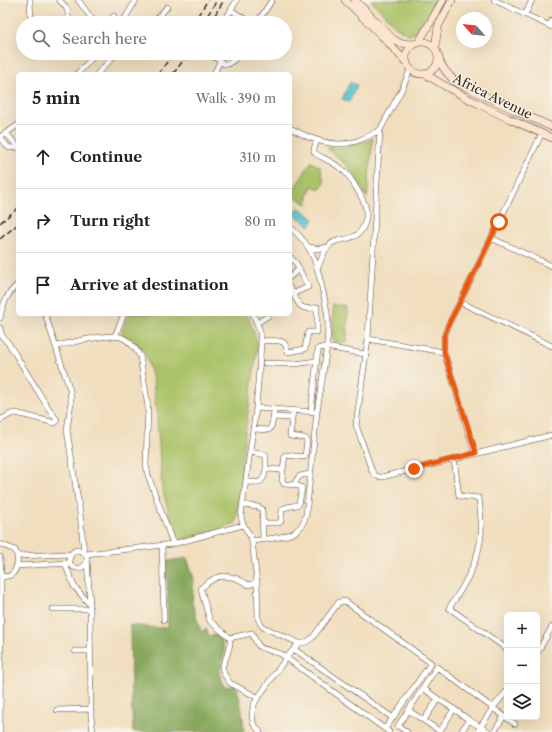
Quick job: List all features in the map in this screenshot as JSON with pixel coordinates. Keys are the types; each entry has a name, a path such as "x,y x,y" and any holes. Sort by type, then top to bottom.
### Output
{"main road":[{"path":"345,0 382,36 406,62 410,70 420,74 425,74 434,70 437,65 438,56 435,48 438,27 452,0"},
{"path":"355,0 393,39 400,43 427,42 435,48"},
{"path":"406,62 407,52 410,47 416,43 443,0"},
{"name":"Africa Avenue","path":"438,56 442,66 450,77 458,83 552,127"},
{"name":"Africa Avenue","path":"425,74 450,90 552,138"}],"street":[{"path":"31,16 32,0"},
{"path":"59,0 67,7 69,16"},
{"path":"78,0 90,16"},
{"path":"127,16 136,0"},
{"path":"227,16 237,0"},
{"path":"262,16 272,0"},
{"path":"494,0 503,2 525,15 550,26 552,20"},
{"path":"525,15 532,0"},
{"path":"160,16 167,7"},
{"path":"231,10 240,16"},
{"path":"79,72 90,60"},
{"path":"99,72 110,60"},
{"path":"215,72 220,61 228,64 234,60"},
{"path":"410,70 402,89 380,130 368,339 356,425 374,474 377,477 382,477 552,435"},
{"path":"16,126 0,137 9,148 16,148"},
{"path":"292,129 317,140 344,144 357,141 380,130"},
{"path":"6,133 16,146"},
{"path":"476,453 444,352 444,337 449,323 542,133"},
{"path":"317,140 314,152 343,170 351,179 362,198 366,209 366,220 360,232 352,238 335,241 327,248 318,268"},
{"path":"292,229 305,242 313,254 318,268 328,324 326,347 314,412"},
{"path":"491,238 552,266"},
{"path":"309,248 327,248"},
{"path":"261,341 283,342 288,352 305,349 308,332 317,332 317,307 306,309 300,306 292,294 308,287 299,268 292,259"},
{"path":"292,275 299,268"},
{"path":"0,318 4,302 10,291 16,286"},
{"path":"460,302 552,346"},
{"path":"45,316 56,346 71,395 67,430 87,560 90,607 91,709 93,732"},
{"path":"115,336 123,316"},
{"path":"230,638 251,633 253,634 258,646 262,649 281,654 387,731 393,718 431,663 345,602 339,602 309,641 303,644 269,631 260,623 258,618 257,582 252,541 251,536 243,525 241,516 256,408 261,341 260,332 254,316"},
{"path":"257,323 268,316"},
{"path":"0,328 2,336 9,344 57,420 55,423 11,414 0,420"},
{"path":"56,346 106,336 115,336 124,338 140,356 148,407 146,465 173,544"},
{"path":"368,339 444,352"},
{"path":"252,541 293,534 304,521 306,515 310,474 318,349 326,347 365,354"},
{"path":"265,363 295,364 316,362"},
{"path":"256,408 314,412"},
{"path":"253,429 269,430 271,427 274,409"},
{"path":"263,523 279,523 281,521 282,510 296,506 299,504 301,499 301,487 282,483 285,455 304,457 307,440 305,438 290,436 293,410"},
{"path":"273,417 292,418"},
{"path":"246,482 260,482 264,477 266,469 266,455 250,452"},
{"path":"454,459 459,496 479,498 481,535 478,550 463,587 449,608 506,648"},
{"path":"266,469 283,470"},
{"path":"295,485 296,479 300,476 310,474"},
{"path":"243,505 262,509 263,539"},
{"path":"17,556 71,554 78,550 85,553 162,546 243,525"},
{"path":"0,544 15,550 17,556 16,566 12,574 1,577"},
{"path":"162,546 164,620"},
{"path":"71,554 67,563 74,586 90,607"},
{"path":"0,557 0,732"},
{"path":"16,566 67,563 77,568 83,567 87,562"},
{"path":"230,638 210,621 201,588 213,578 227,576 238,578 249,585 257,582"},
{"path":"53,609 90,607"},
{"path":"540,648 552,628"},
{"path":"230,638 228,650 222,666 224,674 230,683 258,698"},
{"path":"260,732 253,723 252,712 255,702 286,658 299,643"},
{"path":"294,649 393,718"},
{"path":"75,651 90,652"},
{"path":"406,732 398,726 437,667 504,716 494,732"},
{"path":"423,688 489,732"},
{"path":"477,732 504,695"},
{"path":"424,720 438,699"},
{"path":"57,710 91,709"},
{"path":"408,710 441,732 454,710"},
{"path":"461,732 469,720"},
{"path":"510,720 515,724"}],"green space":[{"path":"371,0 436,0 420,31 409,35 395,26"},
{"path":"373,138 367,198 356,177 346,165 327,148 351,146"},
{"path":"311,162 320,167 324,183 320,189 312,186 307,204 292,195"},
{"path":"333,307 348,308 347,342 332,341"},
{"path":"127,316 248,316 258,343 245,434 236,523 177,541 162,488 153,379 145,352 133,339 121,335"},
{"path":"187,558 194,579 192,603 201,632 206,629 209,636 219,635 225,651 219,674 225,687 236,685 242,708 244,732 133,732 130,625 158,628 168,627 167,561"}],"water":[{"path":"350,82 357,85 349,102 342,99"},
{"path":"298,207 314,219 310,226 294,214"}],"railway":[{"path":"198,16 208,0"},
{"path":"207,16 217,0"},
{"path":"214,16 224,0"},
{"path":"160,72 169,60"},
{"path":"175,72 184,60"},
{"path":"0,223 16,210"},
{"path":"0,239 16,226"}],"route":[{"path":"414,469 476,453 444,352 444,337 449,323 499,222"}]}
